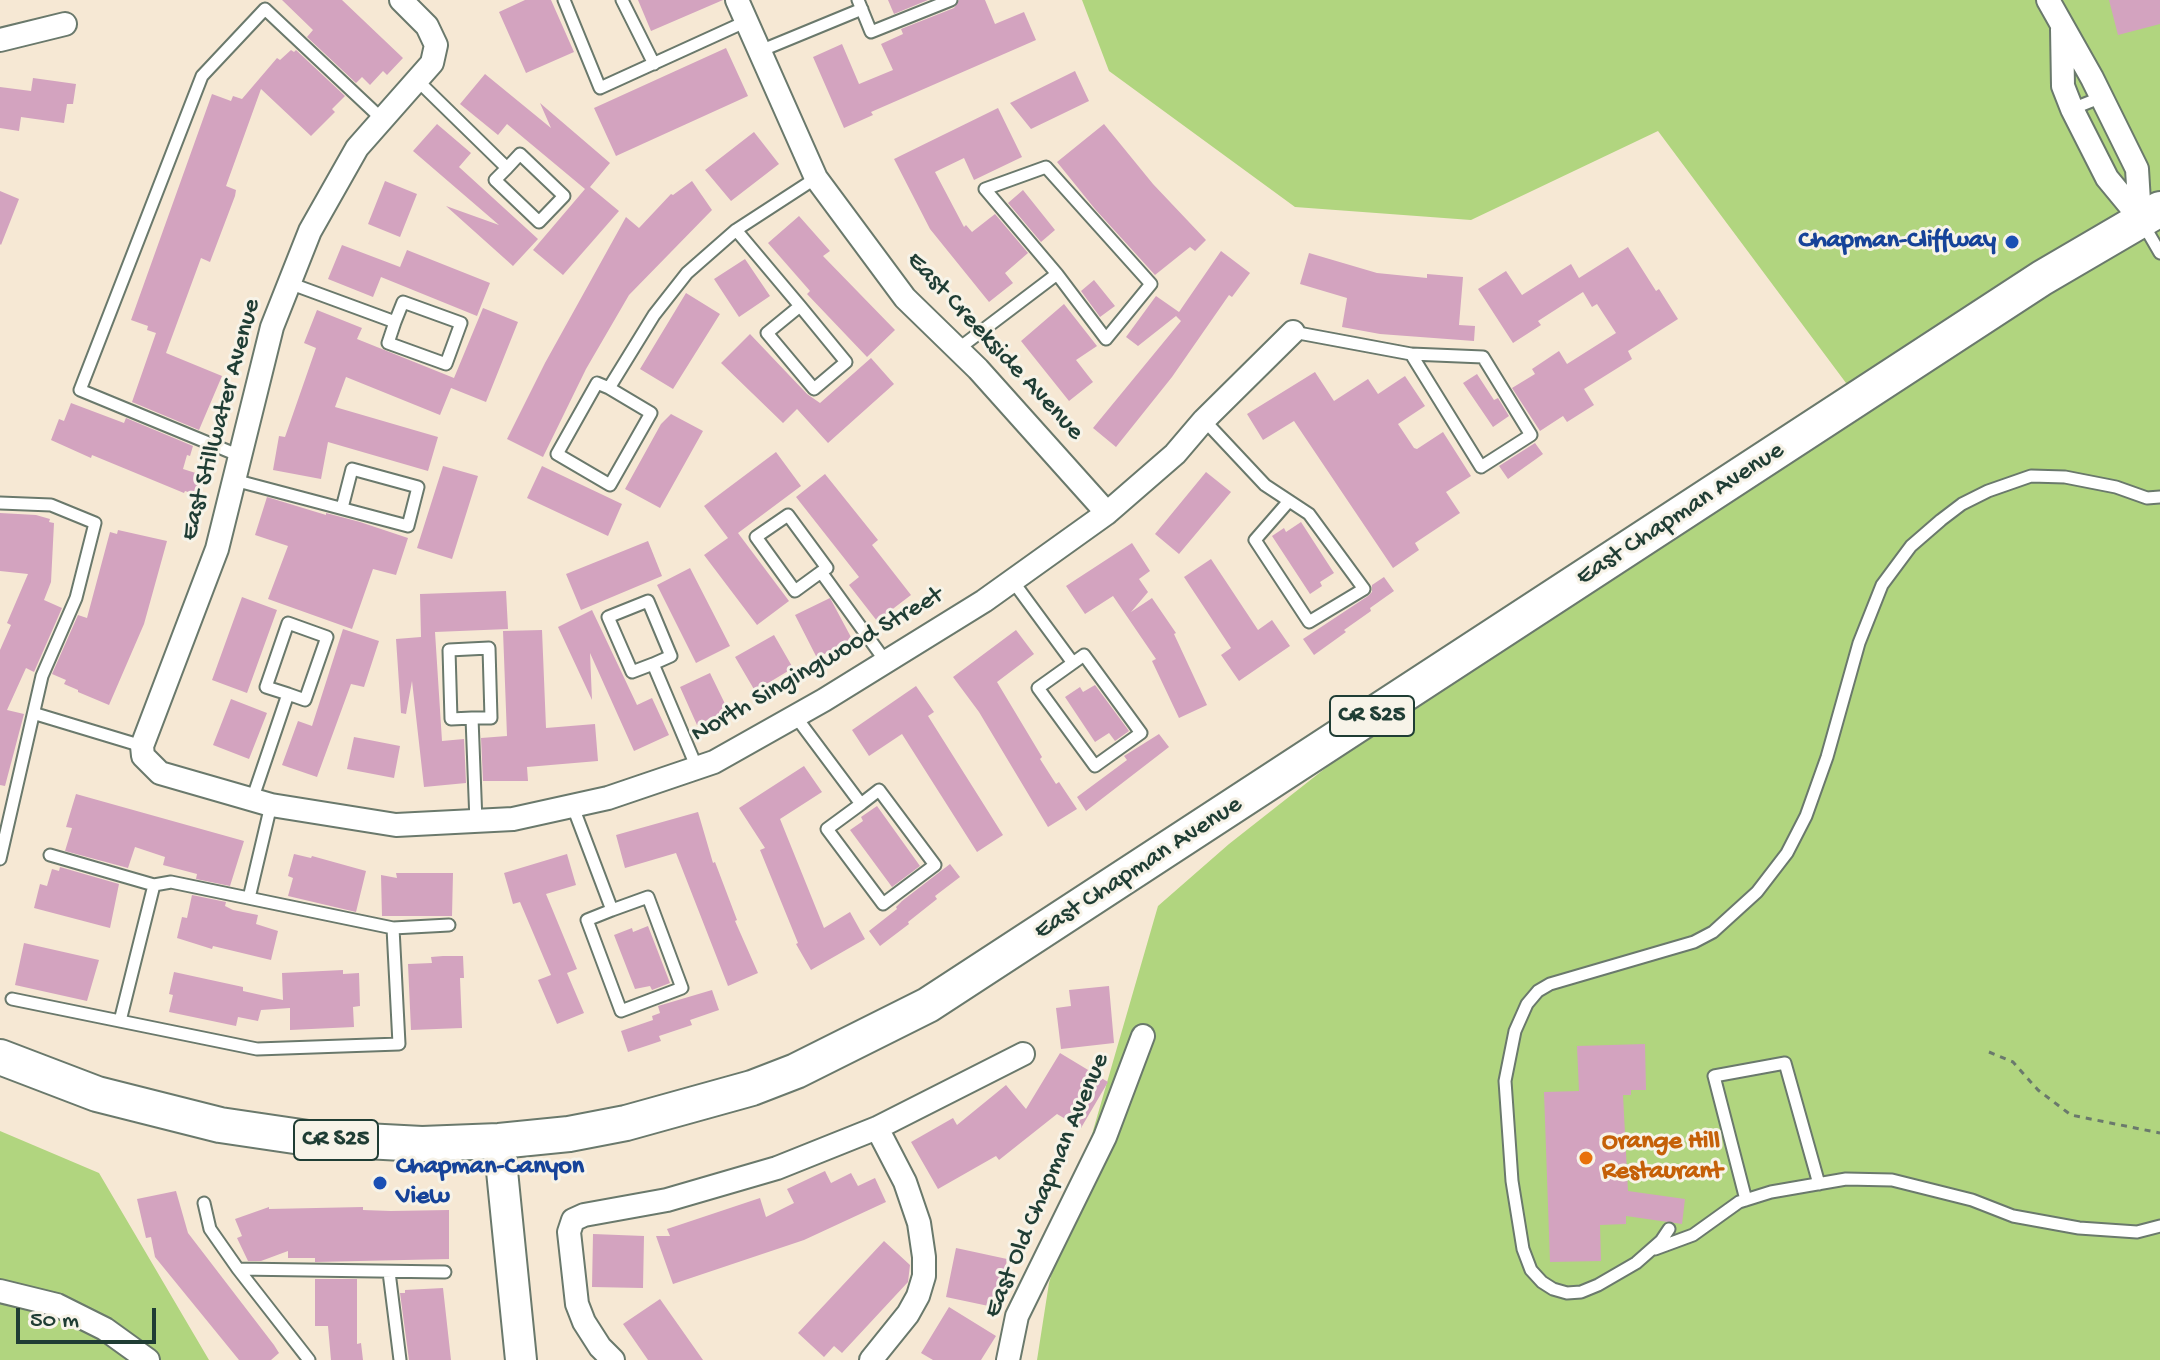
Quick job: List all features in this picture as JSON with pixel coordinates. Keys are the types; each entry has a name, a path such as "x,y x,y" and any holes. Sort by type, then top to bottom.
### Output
{"main road":[{"name":"East Chapman Avenue","path":"0,1057 97,1094 220,1125 366,1143 499,1141 569,1134 626,1123 752,1088 850,1046 928,1005 2042,278 2150,214"}],"street":[{"name":"East Stillwater Avenue","path":"143,751 217,549 272,327 310,231 357,148 432,63 436,45 427,26 401,0"},
{"name":"East Creekside Avenue","path":"737,0 816,178 905,298 958,349 1107,513"},
{"path":"2048,0 2102,97 2137,169 2150,214"},
{"path":"0,40 65,24"},
{"path":"2062,28 2063,86 2072,109 2107,178 2150,214"},
{"name":"North Singingwood Street","path":"143,751 160,773 262,803 396,825 513,819 608,798 714,762 886,662 1012,580 1107,513 1175,454 1204,420 1293,332"},
{"name":"East Old Chapman Avenue","path":"1008,1360 1017,1316 1105,1137 1143,1036"},
{"path":"613,1360 584,1322 577,1304 569,1242 573,1220 584,1215 667,1200 777,1168 877,1128 1023,1054"},
{"path":"871,1360 908,1314 924,1276 919,1223 905,1182 877,1128"},
{"path":"499,1141 521,1360"},
{"path":"0,1291 57,1305 105,1329 148,1360"}],"lane":[{"path":"564,0 600,88 747,21"},
{"path":"622,0 654,64"},
{"path":"760,51 860,5 871,32 951,0"},
{"path":"240,456 80,390 202,76 265,9 383,120"},
{"path":"418,81 507,168"},
{"path":"2072,109 2102,97"},
{"path":"520,154 564,196 539,222 495,180 507,168 520,154"},
{"path":"1046,167 1151,284 1106,339 1057,274 985,189 1046,167"},
{"path":"609,388 654,315 687,273 736,230 816,178"},
{"path":"2150,214 2160,253"},
{"path":"736,230 800,306 846,362 814,389 767,333 800,306"},
{"path":"958,349 1057,274"},
{"path":"289,283 395,322"},
{"path":"403,302 461,323 446,364 388,343 395,322 403,302"},
{"path":"1293,332 1411,354 1483,357 1531,435 1481,467 1411,354"},
{"path":"597,383 609,388 651,413 610,485 557,454 597,383"},
{"path":"1204,420 1265,485 1309,514 1364,589 1309,622 1255,540 1289,501"},
{"path":"234,480 408,526 418,487 352,469 342,508"},
{"path":"1669,1229 1651,1251 1636,1263 1581,1292 1553,1289 1531,1270 1523,1249 1512,1181 1505,1081 1515,1031 1527,1004 1538,991 1550,984 1694,942 1713,932 1757,892 1787,853 1806,816 1823,769 1859,643 1882,585 1911,546 1941,520 1962,504 1988,491 2031,476 2065,477 2116,487 2147,498 2160,497"},
{"path":"0,503 51,505 95,523 76,598 42,676 36,714 0,859"},
{"path":"788,515 827,568 821,572 795,591 756,537 788,515"},
{"path":"821,572 886,662"},
{"path":"1012,580 1073,663"},
{"path":"648,601 671,656 653,664 632,672 608,617 648,601"},
{"path":"288,623 327,637 305,700 288,694 266,687 288,623"},
{"path":"489,648 491,718 472,718 451,719 449,650 489,648"},
{"path":"1084,655 1141,733 1095,766 1038,688 1073,663 1084,655"},
{"path":"653,664 697,768"},
{"path":"249,898 262,803 288,694"},
{"path":"36,714 143,751"},
{"path":"796,717 861,804"},
{"path":"472,718 476,822"},
{"path":"879,790 935,865 883,904 827,829 861,804 879,790"},
{"path":"573,807 612,910"},
{"path":"50,855 154,885 171,882 393,928 449,925"},
{"path":"120,1021 154,885"},
{"path":"648,897 682,988 621,1011 587,920 612,910 648,897"},
{"path":"12,999 257,1049 399,1044 393,928"},
{"path":"1746,1200 1714,1076 1785,1063 1819,1184"},
{"path":"1651,1251 1693,1235 1746,1200 1771,1192 1846,1179 1892,1180 1972,1200 2013,1216 2079,1228 2137,1232 2160,1226"},
{"path":"204,1203 210,1229 309,1360"},
{"path":"238,1269 445,1272"},
{"path":"389,1272 400,1360"}],"path":[{"path":"1989,1052 2013,1062 2038,1090 2071,1115 2160,1133"}],"green space":[{"path":"1082,0 2160,0 2160,1360 1037,1360 1049,1283 1158,906 1229,844 1519,616 1852,391 1658,131 1471,220 1295,207 1109,71"},
{"path":"0,1131 99,1173 209,1360 0,1360"}],"building":[{"path":"282,0 342,0 403,58 387,75 383,71 370,85 362,77 356,83 307,37 313,30"},
{"path":"525,0 551,0 574,52 526,73 499,12"},
{"path":"638,0 723,0 651,31"},
{"path":"888,0 928,0 894,14"},
{"path":"959,0 985,0 995,24 1024,12 1036,40 871,112 873,115 844,128 813,57 842,44 859,84 893,70 881,44 903,34 901,29 954,8"},
{"path":"2109,0 2160,0 2160,24 2118,35"},
{"path":"726,48 748,96 616,156 594,108"},
{"path":"291,50 296,50 345,96 332,109 335,112 311,136 261,89 226,186 236,190 235,196 210,262 201,258 166,353 222,376 199,430 132,402 156,333 147,330 148,326 131,320 212,94 231,101 233,96 242,99 277,58 280,60"},
{"path":"1075,71 1089,101 1031,129 1010,103"},
{"path":"485,74 551,128 540,103 610,163 590,187 619,211 563,275 533,250 585,189 507,124 498,135 460,104"},
{"path":"33,78 76,84 73,104 67,104 64,123 21,117 19,131 0,128 0,87 31,91"},
{"path":"998,108 1022,157 974,180 964,158 935,172 964,227 966,225 972,232 995,214 1028,253 1005,273 1013,283 989,302 930,229 894,159"},
{"path":"437,124 471,153 459,167 538,239 513,266 446,206 499,225 413,151"},
{"path":"1104,124 1153,184 1206,240 1195,251 1190,247 1155,275 1057,162"},
{"path":"754,132 779,164 731,201 705,170"},
{"path":"385,181 417,194 400,237 368,224"},
{"path":"692,181 712,210 629,295 586,369 543,457 507,439 545,363 626,217 639,228 671,194"},
{"path":"1023,190 1055,230 1041,242 1008,203"},
{"path":"0,191 19,199 1,245 0,244"},
{"path":"799,216 830,251 823,256 895,330 867,357 807,294 810,291 768,243"},
{"path":"342,245 400,267 407,250 490,283 477,316 381,277 373,297 328,279"},
{"path":"1628,247 1678,319 1628,351 1632,359 1584,389 1594,405 1567,422 1563,416 1540,431 1512,388 1535,374 1532,369 1559,351 1567,364 1616,333 1597,304 1592,307 1583,292 1538,321 1541,325 1513,343 1478,289 1506,271 1522,295 1571,264 1579,278"},
{"path":"1221,251 1250,273 1232,297 1229,295 1172,377 1116,447 1093,428 1181,321 1176,316 1138,346 1126,337 1156,296 1179,312"},
{"path":"1309,253 1377,273 1427,278 1427,274 1463,277 1459,325 1475,326 1474,341 1380,334 1342,327 1347,298 1300,284"},
{"path":"745,259 770,296 739,317 714,279"},
{"path":"1094,280 1115,306 1100,317 1081,291"},
{"path":"686,293 720,314 673,389 640,369"},
{"path":"1064,304 1097,346 1076,360 1093,382 1069,401 1021,341"},
{"path":"483,308 518,322 486,402 451,388 440,415 346,377 335,407 438,437 428,471 328,442 321,479 273,470 279,436 285,437 316,348 304,343 317,310 362,328 357,339 454,378"},
{"path":"750,334 807,394 820,403 871,358 894,384 828,443 797,409 783,423 721,363"},
{"path":"1315,372 1334,401 1368,379 1378,394 1405,376 1425,406 1398,424 1417,449 1443,432 1471,476 1446,492 1460,513 1415,543 1419,550 1393,568 1294,421 1263,440 1247,414"},
{"path":"1477,374 1509,416 1493,427 1463,383"},
{"path":"71,403 124,423 126,418 193,446 183,469 202,475 194,494 184,493 92,455 91,458 51,440 59,419 64,421"},
{"path":"671,414 703,431 660,508 625,489 661,424"},
{"path":"1535,443 1543,454 1508,479 1499,466"},
{"path":"776,452 801,486 738,533 789,601 757,625 704,555 728,538 704,506"},
{"path":"443,466 478,476 452,559 417,548"},
{"path":"542,466 622,504 608,536 527,498"},
{"path":"1206,472 1231,492 1179,554 1155,534"},
{"path":"825,474 878,540 872,545 911,595 877,621 849,585 859,577 796,497"},
{"path":"267,497 408,538 396,575 373,569 352,629 268,599 288,546 255,535"},
{"path":"0,513 36,515 54,523 51,582 44,600 62,608 34,672 26,668 7,710 24,714 5,786 0,785 0,650 11,625 7,623 28,574 0,571"},
{"path":"1301,522 1334,573 1320,582 1322,586 1310,594 1272,536 1284,528 1286,532"},
{"path":"118,530 167,541 144,624 109,705 78,692 64,684 66,680 52,674 78,615 87,618 110,532 117,534"},
{"path":"648,541 662,576 581,610 566,574"},
{"path":"1132,543 1150,571 1139,579 1148,592 1131,612 1152,598 1176,633 1207,705 1179,718 1152,661 1156,659 1113,596 1085,614 1066,586"},
{"path":"1211,559 1258,630 1272,620 1290,646 1239,681 1221,655 1231,648 1184,577"},
{"path":"690,568 730,646 696,663 657,585"},
{"path":"1384,577 1394,591 1314,655 1303,639 1368,596 1372,585"},
{"path":"506,591 508,629 435,632 442,741 464,739 466,783 424,787 412,681 406,714 401,713 396,639 421,637 420,594"},
{"path":"242,597 277,610 247,693 212,680"},
{"path":"830,598 852,639 817,658 795,615"},
{"path":"592,610 637,705 652,698 669,735 634,751 590,653 592,700 558,627"},
{"path":"343,629 379,641 364,687 351,684 317,777 282,765 298,721 312,726"},
{"path":"542,630 546,728 595,724 598,761 527,767 528,781 483,781 481,738 507,736 503,631"},
{"path":"1016,630 1034,654 997,682 1042,757 1040,759 1077,809 1048,827 979,712 953,677"},
{"path":"774,635 793,668 755,691 735,657"},
{"path":"710,673 728,710 697,725 680,687"},
{"path":"1095,685 1129,731 1115,741 1109,733 1095,742 1065,697 1080,687 1083,692"},
{"path":"916,686 934,712 928,716 1003,835 977,852 902,734 869,756 852,730"},
{"path":"231,699 267,713 249,759 213,745"},
{"path":"1159,734 1169,747 1086,811 1077,797 1127,760 1124,756"},
{"path":"354,737 400,746 394,778 347,769"},
{"path":"804,766 822,792 780,819 824,928 850,912 865,939 811,970 796,944 760,850 765,848 739,808"},
{"path":"76,794 244,841 230,886 196,879 197,874 163,865 165,857 135,847 128,868 65,851 72,828 66,827"},
{"path":"877,806 920,866 892,887 850,830 863,821 861,817"},
{"path":"698,812 713,863 758,973 728,986 676,853 625,868 616,835"},
{"path":"294,854 366,871 356,912 288,896 293,878 288,876"},
{"path":"567,854 576,885 546,894 577,969 567,973 584,1013 557,1024 538,980 551,975 520,902 513,904 504,873"},
{"path":"950,864 960,877 880,946 869,931"},
{"path":"60,867 119,884 110,928 34,908 40,884 47,886 52,869 59,871"},
{"path":"396,873 453,873 452,916 382,916 381,875 397,878"},
{"path":"192,895 226,902 225,906 233,910 258,915 256,924 278,931 271,960 213,946 212,949 177,938 182,917 187,918"},
{"path":"648,926 670,983 652,990 650,986 635,989 614,935"},
{"path":"24,943 99,960 87,1001 15,985"},
{"path":"463,956 464,978 460,978 462,1028 411,1030 408,964 432,963 431,957"},
{"path":"343,970 343,974 359,973 360,1006 353,1007 354,1027 290,1030 290,1008 261,1010 258,1021 238,1017 236,1026 169,1012 174,972 243,987 243,991 283,1000 282,973"},
{"path":"1109,986 1114,1043 1061,1049 1056,1008 1071,1006 1069,990"},
{"path":"712,990 719,1010 690,1020 692,1025 659,1036 661,1041 628,1052 621,1031 653,1020 652,1016 660,1013 658,1006"},
{"name":"Orange Hill Restaurant","path":"1645,1044 1646,1090 1631,1090 1631,1095 1623,1095 1628,1191 1685,1199 1682,1224 1626,1216 1626,1224 1600,1225 1601,1261 1550,1262 1544,1092 1579,1091 1577,1046"},
{"path":"1060,1053 1108,1082 1081,1128 1057,1114 999,1160 996,1156 938,1189 911,1142 953,1118 957,1125 1006,1085 1026,1109"},
{"path":"825,1171 831,1183 851,1173 858,1186 875,1178 886,1202 804,1240 673,1284 656,1236 670,1236 667,1229 760,1198 766,1217 794,1203 787,1189"},
{"path":"176,1191 188,1233 279,1353 271,1360 239,1360 155,1257 151,1237 146,1238 137,1199"},
{"path":"269,1207 449,1210 449,1259 315,1262 315,1258 288,1258 288,1251 261,1261 248,1261 237,1238 242,1236 235,1219"},
{"path":"593,1234 644,1236 643,1288 592,1287"},
{"path":"884,1241 910,1265 908,1282 842,1353 834,1346 824,1357 798,1333"},
{"path":"956,1248 1007,1259 998,1308 946,1297"},
{"path":"315,1279 357,1279 357,1344 361,1343 363,1360 331,1360 328,1326 315,1326"},
{"path":"443,1288 451,1360 409,1360 400,1293 405,1293 405,1290"},
{"path":"660,1299 703,1360 648,1360 623,1324"},
{"path":"949,1307 996,1336 981,1360 933,1360 921,1353"}],"place":[{"name":"Chapman-Cliffway","path":"2012,242"},
{"name":"Orange Hill Restaurant","path":"1586,1158"},
{"name":"Chapman-Canyon View","path":"380,1183"}]}
